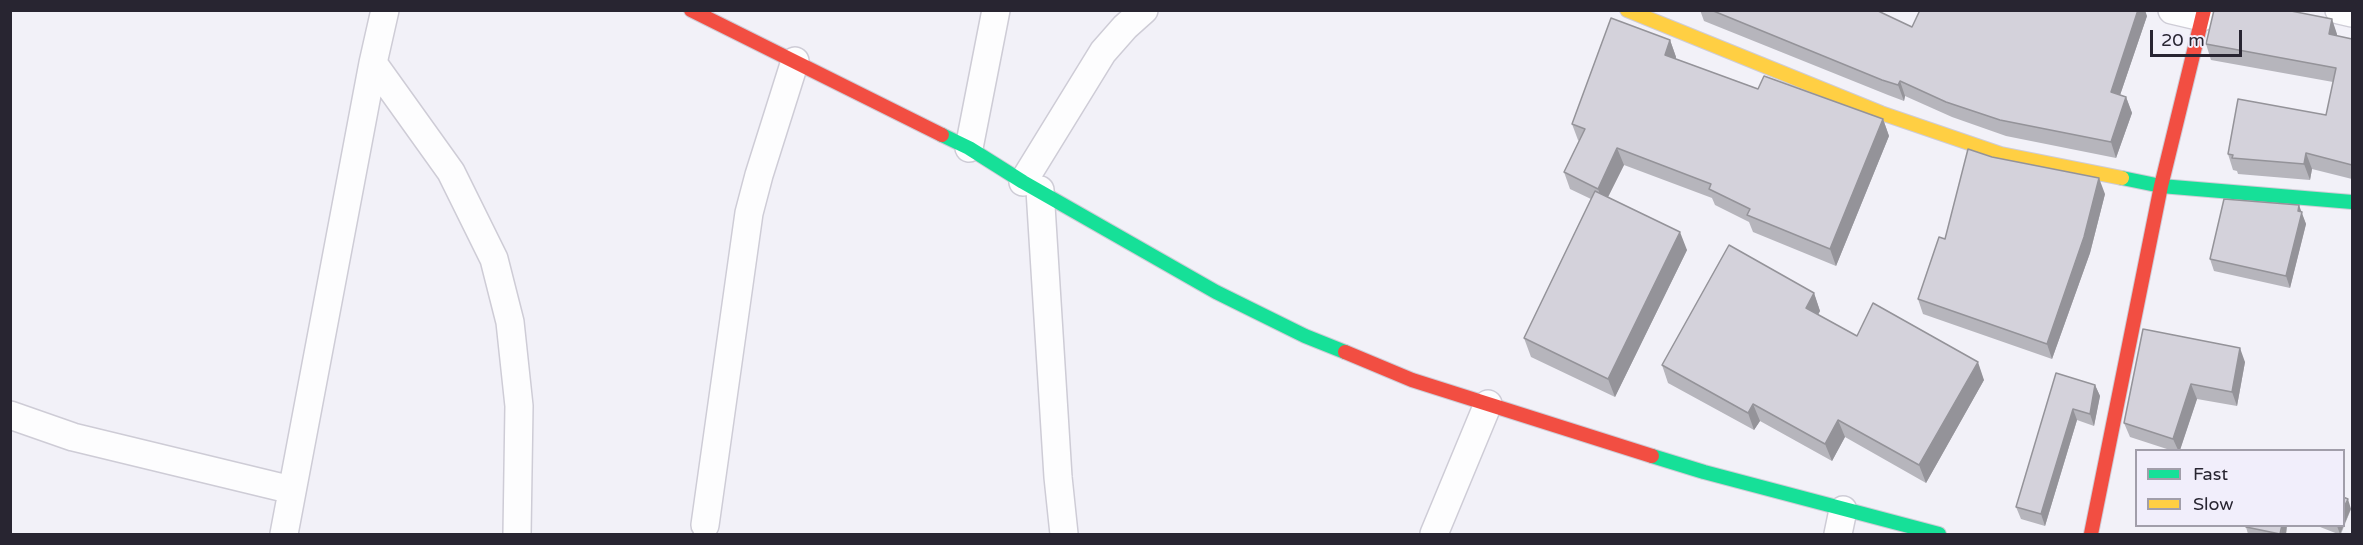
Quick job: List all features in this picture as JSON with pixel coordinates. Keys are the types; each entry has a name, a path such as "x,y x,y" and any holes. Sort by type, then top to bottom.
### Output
{"street":[{"path":"284,534 385,10"},
{"path":"691,10 969,148 1216,292 1305,336 1412,380 1704,472 1840,522 1939,534"},
{"path":"969,148 996,10"},
{"path":"1064,534 1032,186 1103,52 1144,10"},
{"path":"1627,10 1881,113 2001,154 2162,186 2352,201"},
{"path":"2091,534 2162,186 2203,14 2172,10"},
{"path":"2339,10 2352,13"},
{"path":"705,525 749,213 795,61"},
{"path":"373,63 451,172 494,259 510,322 519,405 517,534"},
{"path":"1434,534 1488,404"},
{"path":"10,415 73,437 292,490"}],"building":[{"path":"1711,10 1876,10 1912,27 1920,10 2138,10 2111,92 2126,97 2111,142 2000,120 1946,102 1900,81 1898,85 1882,80"},
{"path":"2214,10 2286,10 2332,19 2329,34 2352,39 2352,165 2306,153 2304,164 2232,158 2233,155 2228,154 2238,99 2326,115 2336,68 2206,44"},
{"path":"1611,18 1670,40 1665,55 1758,89 1764,76 1883,119 1830,249 1747,215 1750,209 1709,189 1711,184 1617,148 1598,189 1564,172 1585,129 1572,124"},
{"path":"1968,149 1992,157 2099,178 2084,237 2047,344 1918,299 1939,237 1945,239"},
{"path":"1595,191 1680,232 1608,379 1524,338"},
{"path":"2224,199 2299,205 2298,211 2302,212 2286,276 2210,259"},
{"path":"1729,245 1814,293 1806,308 1857,336 1873,303 1978,362 1919,465 1838,420 1825,444 1753,404 1748,413 1662,365"},
{"path":"2143,329 2240,348 2232,392 2191,384 2173,439 2124,423"},
{"path":"2056,373 2095,385 2090,414 2073,409 2041,514 2016,507"},
{"path":"2246,527 2282,527 2280,534"}],"traffic: fast":[{"path":"942,135 969,148 1023,182 1216,292 1305,336 1345,352"},
{"path":"2122,178 2161,186 2352,202"},
{"path":"1652,456 1704,472 1939,534"}],"traffic: slow":[{"path":"1627,10 1881,113 2001,154 2122,178"}],"traffic: jam":[{"path":"691,10 942,135"},
{"path":"2091,534 2161,186 2204,10"},
{"path":"1345,352 1412,380 1652,456"}]}
